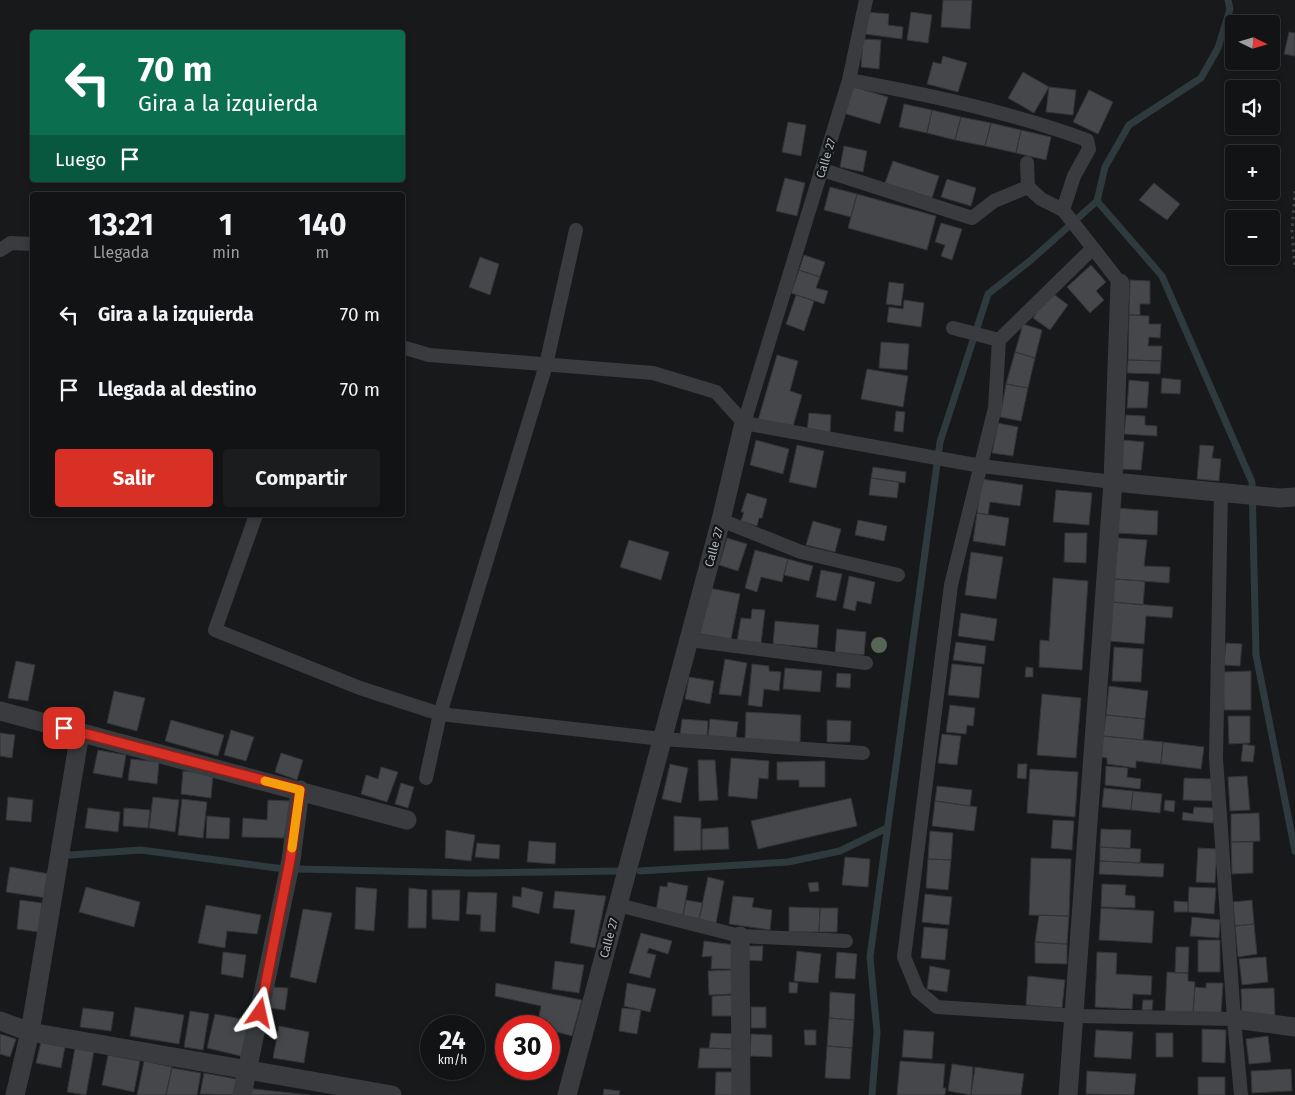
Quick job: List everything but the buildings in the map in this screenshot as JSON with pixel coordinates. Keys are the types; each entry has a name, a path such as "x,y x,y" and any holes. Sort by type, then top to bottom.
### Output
{"street":[{"name":"Calle 27","path":"567,1095 721,520 744,422 850,80 866,0"},
{"path":"850,80 924,94 1044,125 1087,140 1089,150 1074,176 1063,210"},
{"path":"1027,163 1028,187 1041,199 1063,210 1120,283 1113,482 1068,1095"},
{"path":"823,170 972,218 994,201 1028,187"},
{"path":"426,778 440,714 546,365 576,230"},
{"path":"0,250 11,243 30,244"},
{"path":"1093,248 999,340 995,408 951,585 904,957 918,991 937,1007 1077,1016 1234,1019 1295,1027"},
{"path":"953,328 999,340"},
{"path":"405,348 429,355 662,376 716,392 744,422 897,452 981,466 1113,482 1221,491 1243,495 1287,497"},
{"path":"1221,491 1216,758 1241,1095"},
{"path":"255,517 215,630 360,688 440,714 662,739 863,753"},
{"path":"721,520 801,552 898,575"},
{"path":"689,640 866,662"},
{"path":"0,711 407,820"},
{"path":"15,1095 30,1032 80,733"},
{"path":"242,1095 290,860 300,790"},
{"path":"618,905 740,936 846,941"},
{"path":"740,936 740,1095"},
{"path":"0,1021 30,1032 392,1095"}],"path":[{"path":"1295,192 1292,231 1295,269"}],"waterway":[{"path":"1097,201 1105,167 1129,125 1201,78 1218,48 1230,9 1228,0"},
{"path":"1097,201 1162,276 1252,482 1256,655 1295,851"},
{"path":"872,1095 877,1032 870,957 940,442 988,294 1031,260 1097,201"},
{"path":"640,871 788,862 840,851 887,828"},
{"path":"70,855 141,850 284,869"},
{"path":"298,869 471,873 620,871"}],"slow traffic":[{"path":"265,781 300,790 292,848"}],"route":[{"path":"64,728 300,790 290,860 260,1013"}]}
